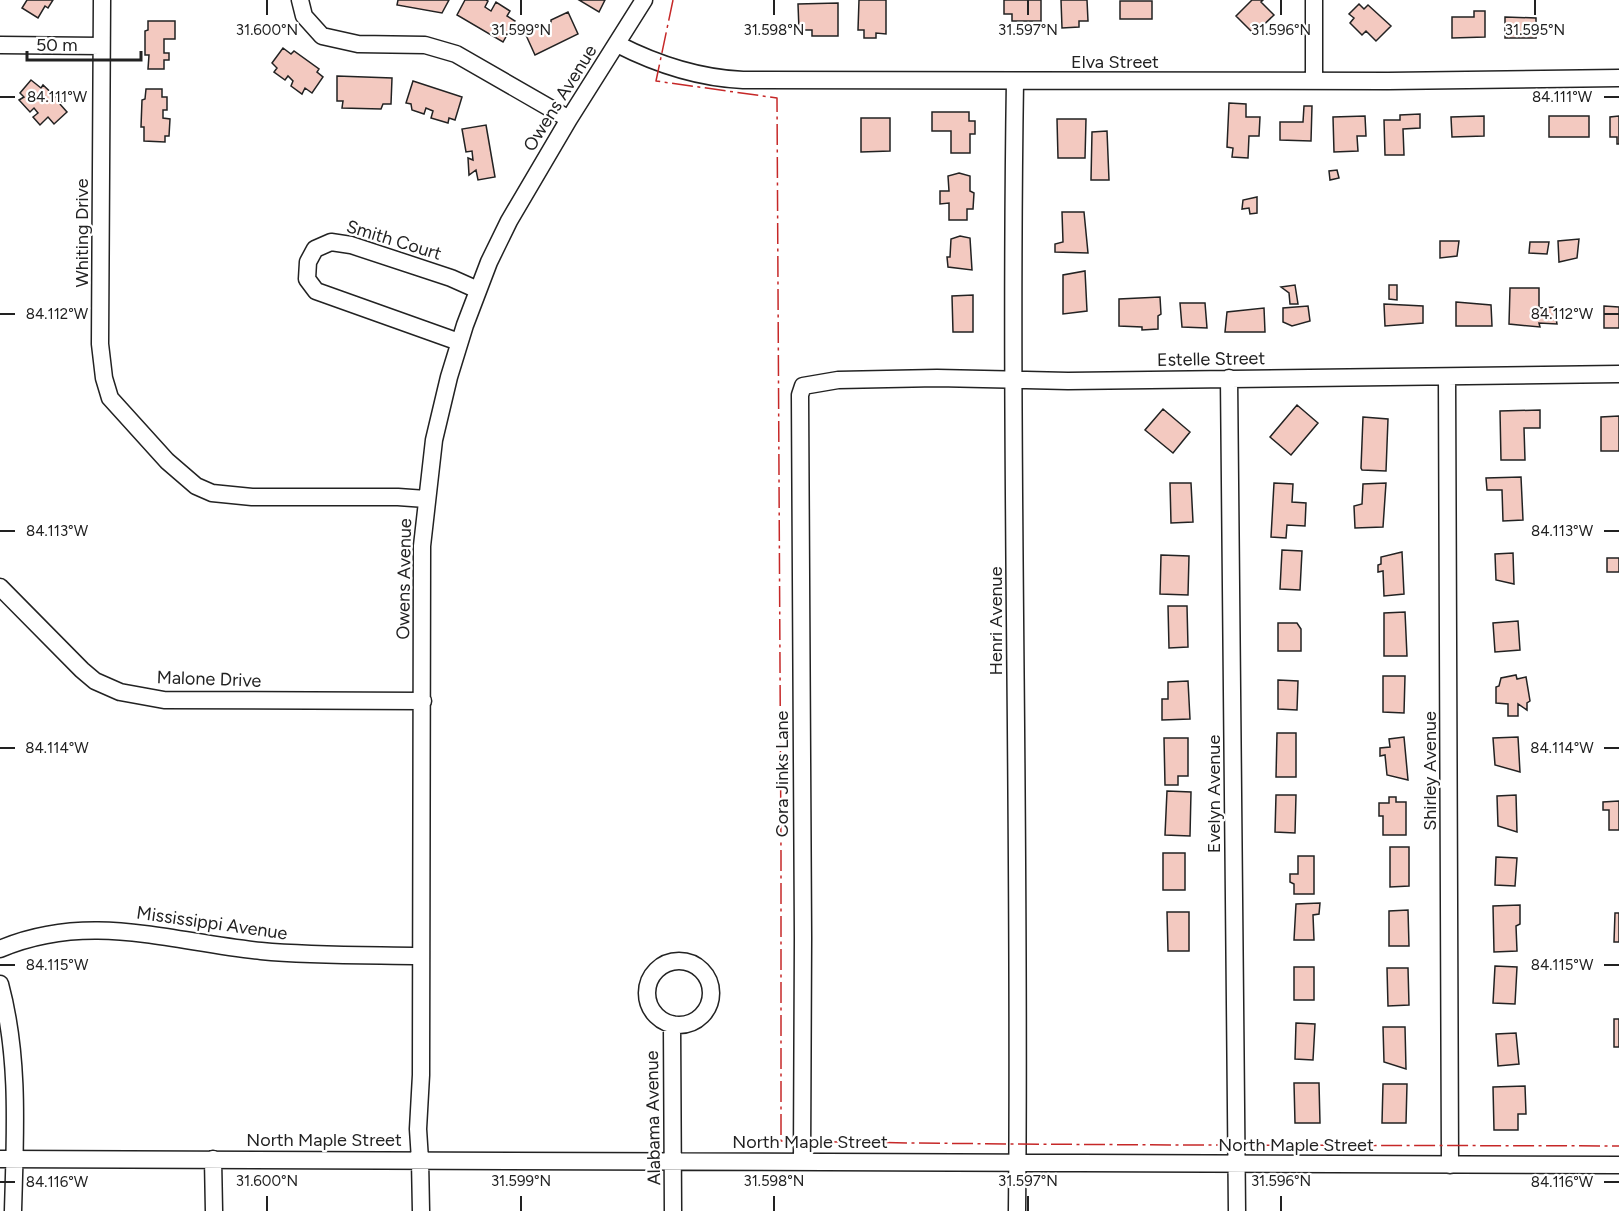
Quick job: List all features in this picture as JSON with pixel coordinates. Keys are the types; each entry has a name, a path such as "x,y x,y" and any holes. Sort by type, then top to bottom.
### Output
{"street":[{"name":"Whiting Drive","path":"102,0 100,344 104,378 110,398 184,477 212,493 252,497 387,496 426,499"},
{"path":"300,0 304,16 322,36 358,44 425,45 456,54 569,119"},
{"name":"Owens Avenue","path":"421,1211 418,1129 421,1075 422,546 434,440 459,342 478,290 509,220 644,0"},
{"path":"1314,0 1314,81"},
{"name":"Elva Street","path":"617,44 646,59 686,72 715,79 743,81 1314,81 1619,78"},
{"path":"0,45 102,46"},
{"name":"Henri Avenue","path":"1015,81 1017,1211"},
{"name":"Smith Court","path":"459,342 316,291 308,279 308,262 315,249 331,242 351,245 451,278 478,290"},
{"name":"Estelle Street","path":"803,386 838,380 937,378 1014,380 1619,374"},
{"name":"Shirley Avenue","path":"1447,377 1450,1165"},
{"name":"Evelyn Avenue","path":"1229,378 1238,1211"},
{"name":"Cora Jinks Lane","path":"802,1162 800,395 803,386"},
{"name":"Malone Drive","path":"0,587 82,670 95,681 120,692 164,700 423,701"},
{"name":"Mississippi Avenue","path":"0,949 47,934 101,929 225,947 294,954 421,956"},
{"path":"0,984 8,1014 15,1081 7,1159 13,1211"},
{"name":"Alabama Avenue","path":"672,1024 674,1211"},
{"name":"North Maple Street","path":"7,1159 1619,1165"},
{"path":"213,1159 214,1211"}],"building":[{"path":"27,0 53,0 48,8 45,6 38,18 22,8"},
{"path":"398,0 449,0 442,13 397,5"},
{"path":"465,0 486,0 488,1 485,7 491,11 496,2 510,11 507,16 515,21 503,42 457,15"},
{"path":"579,0 605,0 599,12"},
{"path":"859,0 886,0 886,34 876,33 876,38 864,38 864,30 858,30"},
{"path":"1004,0 1041,0 1041,21 1012,21 1012,14 1004,14"},
{"path":"1061,0 1087,0 1088,21 1079,21 1079,27 1062,28"},
{"path":"1252,0 1263,0 1261,2 1274,15 1254,34 1236,16"},
{"path":"1120,1 1152,1 1152,19 1120,19"},
{"path":"838,3 838,36 812,36 812,30 799,30 798,4"},
{"path":"1359,4 1364,9 1368,5 1391,26 1376,41 1366,31 1362,35 1350,23 1354,18 1349,14"},
{"path":"1474,11 1485,11 1485,37 1452,38 1452,17 1474,17"},
{"path":"568,12 578,34 535,55 525,33 541,26 544,30 551,27 551,20"},
{"path":"1505,17 1536,18 1536,38 1505,38"},
{"path":"148,21 175,21 175,39 164,39 164,53 169,53 169,60 164,60 164,69 148,69 149,55 145,55 145,31 148,30"},
{"path":"283,48 291,54 294,51 319,69 317,72 323,77 312,93 305,88 302,94 291,86 293,81 288,76 285,80 274,72 277,68 272,63"},
{"path":"337,76 392,78 391,104 383,104 381,109 342,108 343,101 337,101"},
{"path":"31,80 41,88 43,85 61,102 59,103 67,112 54,124 48,117 40,125 33,117 38,113 34,108 30,112 19,100 24,97 20,93"},
{"path":"413,81 462,97 455,120 449,118 448,123 431,118 433,111 426,108 424,114 412,110 411,104 406,103"},
{"path":"146,89 162,89 162,97 167,97 167,110 163,110 163,118 170,119 169,136 165,136 165,142 144,141 144,127 141,127 142,100 145,99"},
{"path":"1229,103 1246,104 1246,117 1260,117 1259,136 1249,136 1248,158 1232,157 1233,148 1227,147"},
{"path":"1304,106 1312,106 1311,141 1280,140 1280,122 1303,122"},
{"path":"932,112 969,112 969,121 975,121 975,134 970,134 970,153 951,153 951,131 932,131"},
{"path":"1420,114 1420,128 1403,129 1404,155 1385,155 1384,120 1400,120 1400,115"},
{"path":"1365,116 1366,136 1357,136 1358,151 1334,152 1333,117"},
{"path":"1484,116 1484,136 1452,137 1451,117"},
{"path":"1549,116 1589,116 1589,137 1549,137"},
{"path":"1619,116 1619,144 1617,144 1617,137 1610,137 1610,117"},
{"path":"861,118 890,118 890,151 861,152"},
{"path":"1057,119 1086,119 1085,158 1058,158"},
{"path":"486,125 495,177 478,180 476,170 469,175 468,158 473,160 472,151 466,152 462,129"},
{"path":"1107,131 1109,180 1091,180 1092,132"},
{"path":"1337,170 1339,178 1330,180 1329,171"},
{"path":"959,173 970,176 970,191 974,193 973,209 967,209 967,220 949,220 949,203 940,204 940,191 949,191 948,176"},
{"path":"1257,197 1257,213 1250,214 1249,208 1242,209 1243,200"},
{"path":"1062,212 1084,212 1088,253 1055,252 1055,244 1063,242"},
{"path":"960,236 970,238 972,270 948,267 947,257 950,257 951,239"},
{"path":"1579,239 1577,258 1559,262 1558,241"},
{"path":"1440,241 1459,241 1457,256 1440,258"},
{"path":"1530,242 1549,242 1547,254 1529,253"},
{"path":"1085,271 1087,311 1063,314 1063,275"},
{"path":"1295,285 1298,304 1290,304 1289,293 1281,287"},
{"path":"1389,285 1397,285 1397,300 1389,299"},
{"path":"1510,288 1539,288 1539,308 1554,307 1557,324 1539,323 1540,327 1509,324"},
{"path":"973,295 973,332 953,332 952,296"},
{"path":"1160,297 1161,314 1158,316 1158,329 1142,330 1142,327 1119,326 1119,299"},
{"path":"1456,302 1491,305 1492,326 1456,326"},
{"path":"1180,303 1205,303 1207,328 1182,327"},
{"path":"1384,304 1423,306 1423,323 1385,326"},
{"path":"1308,306 1310,321 1292,326 1283,322 1283,308"},
{"path":"1604,306 1619,307 1619,328 1604,328"},
{"path":"1264,308 1265,332 1225,332 1227,312"},
{"path":"1297,405 1318,423 1291,455 1270,437"},
{"path":"1163,409 1190,432 1173,453 1145,430"},
{"path":"1540,410 1540,428 1524,428 1525,460 1501,460 1500,411"},
{"path":"1619,416 1619,451 1601,451 1601,417"},
{"path":"1363,417 1388,419 1386,471 1362,470 1361,468"},
{"path":"1521,477 1523,520 1503,521 1502,490 1487,490 1486,478"},
{"path":"1170,483 1191,483 1193,522 1171,523"},
{"path":"1274,483 1293,484 1292,502 1306,503 1305,526 1287,525 1286,538 1271,537"},
{"path":"1386,483 1383,527 1355,528 1354,506 1362,504 1363,484"},
{"path":"1282,550 1302,551 1300,590 1280,589"},
{"path":"1402,552 1404,594 1384,596 1383,571 1378,572 1381,557"},
{"path":"1513,553 1514,584 1496,580 1495,554"},
{"path":"1161,555 1189,556 1188,595 1160,594"},
{"path":"1607,558 1619,558 1619,572 1607,572"},
{"path":"1168,606 1187,606 1188,647 1169,648"},
{"path":"1405,612 1407,656 1384,656 1384,613"},
{"path":"1518,621 1520,650 1495,652 1493,623"},
{"path":"1278,623 1297,623 1301,629 1301,651 1278,651"},
{"path":"1516,675 1517,679 1526,677 1530,701 1527,703 1527,710 1518,704 1518,716 1508,716 1508,704 1496,703 1496,687 1499,686 1501,678"},
{"path":"1383,676 1405,676 1404,713 1383,712"},
{"path":"1278,680 1298,681 1297,710 1278,709"},
{"path":"1188,681 1190,719 1162,720 1162,699 1168,699 1168,682"},
{"path":"1277,733 1296,733 1296,777 1276,777"},
{"path":"1404,737 1408,780 1387,775 1385,755 1380,756 1380,748 1390,747 1389,739"},
{"path":"1518,737 1520,772 1495,765 1493,738"},
{"path":"1164,738 1188,738 1188,776 1178,776 1178,785 1165,785"},
{"path":"1167,791 1191,792 1190,836 1165,835"},
{"path":"1276,795 1296,795 1295,833 1275,832"},
{"path":"1516,795 1517,832 1498,826 1497,796"},
{"path":"1389,797 1396,797 1396,802 1406,802 1406,835 1383,835 1383,816 1379,816 1379,803 1389,803"},
{"path":"1619,801 1619,830 1609,830 1609,810 1603,810 1603,802"},
{"path":"1390,847 1409,847 1409,886 1390,887"},
{"path":"1163,853 1185,853 1185,890 1163,890"},
{"path":"1298,856 1314,856 1314,894 1294,894 1294,884 1290,882 1290,874 1298,874"},
{"path":"1496,857 1517,858 1515,886 1495,885"},
{"path":"1320,903 1319,914 1313,915 1314,940 1294,940 1296,904"},
{"path":"1520,905 1520,924 1516,926 1517,951 1494,952 1493,906"},
{"path":"1408,910 1409,946 1389,946 1389,911"},
{"path":"1167,912 1189,912 1189,951 1168,951"},
{"path":"1615,913 1619,913 1619,942 1614,942"},
{"path":"1495,966 1517,967 1515,1004 1493,1003"},
{"path":"1294,967 1314,967 1314,1000 1294,1000"},
{"path":"1387,968 1408,968 1409,1005 1388,1006"},
{"path":"1614,1019 1619,1019 1619,1047 1614,1047"},
{"path":"1296,1023 1315,1024 1313,1060 1295,1059"},
{"path":"1383,1027 1405,1027 1406,1069 1384,1062"},
{"path":"1516,1033 1519,1064 1498,1066 1496,1034"},
{"path":"1294,1083 1319,1083 1320,1123 1295,1123"},
{"path":"1383,1084 1407,1084 1406,1123 1382,1123"},
{"path":"1525,1086 1526,1114 1518,1114 1518,1130 1494,1130 1493,1087"}],"power":[{"path":"673,0 656,81 777,98 781,1141 1095,1145 1619,1146"}]}
